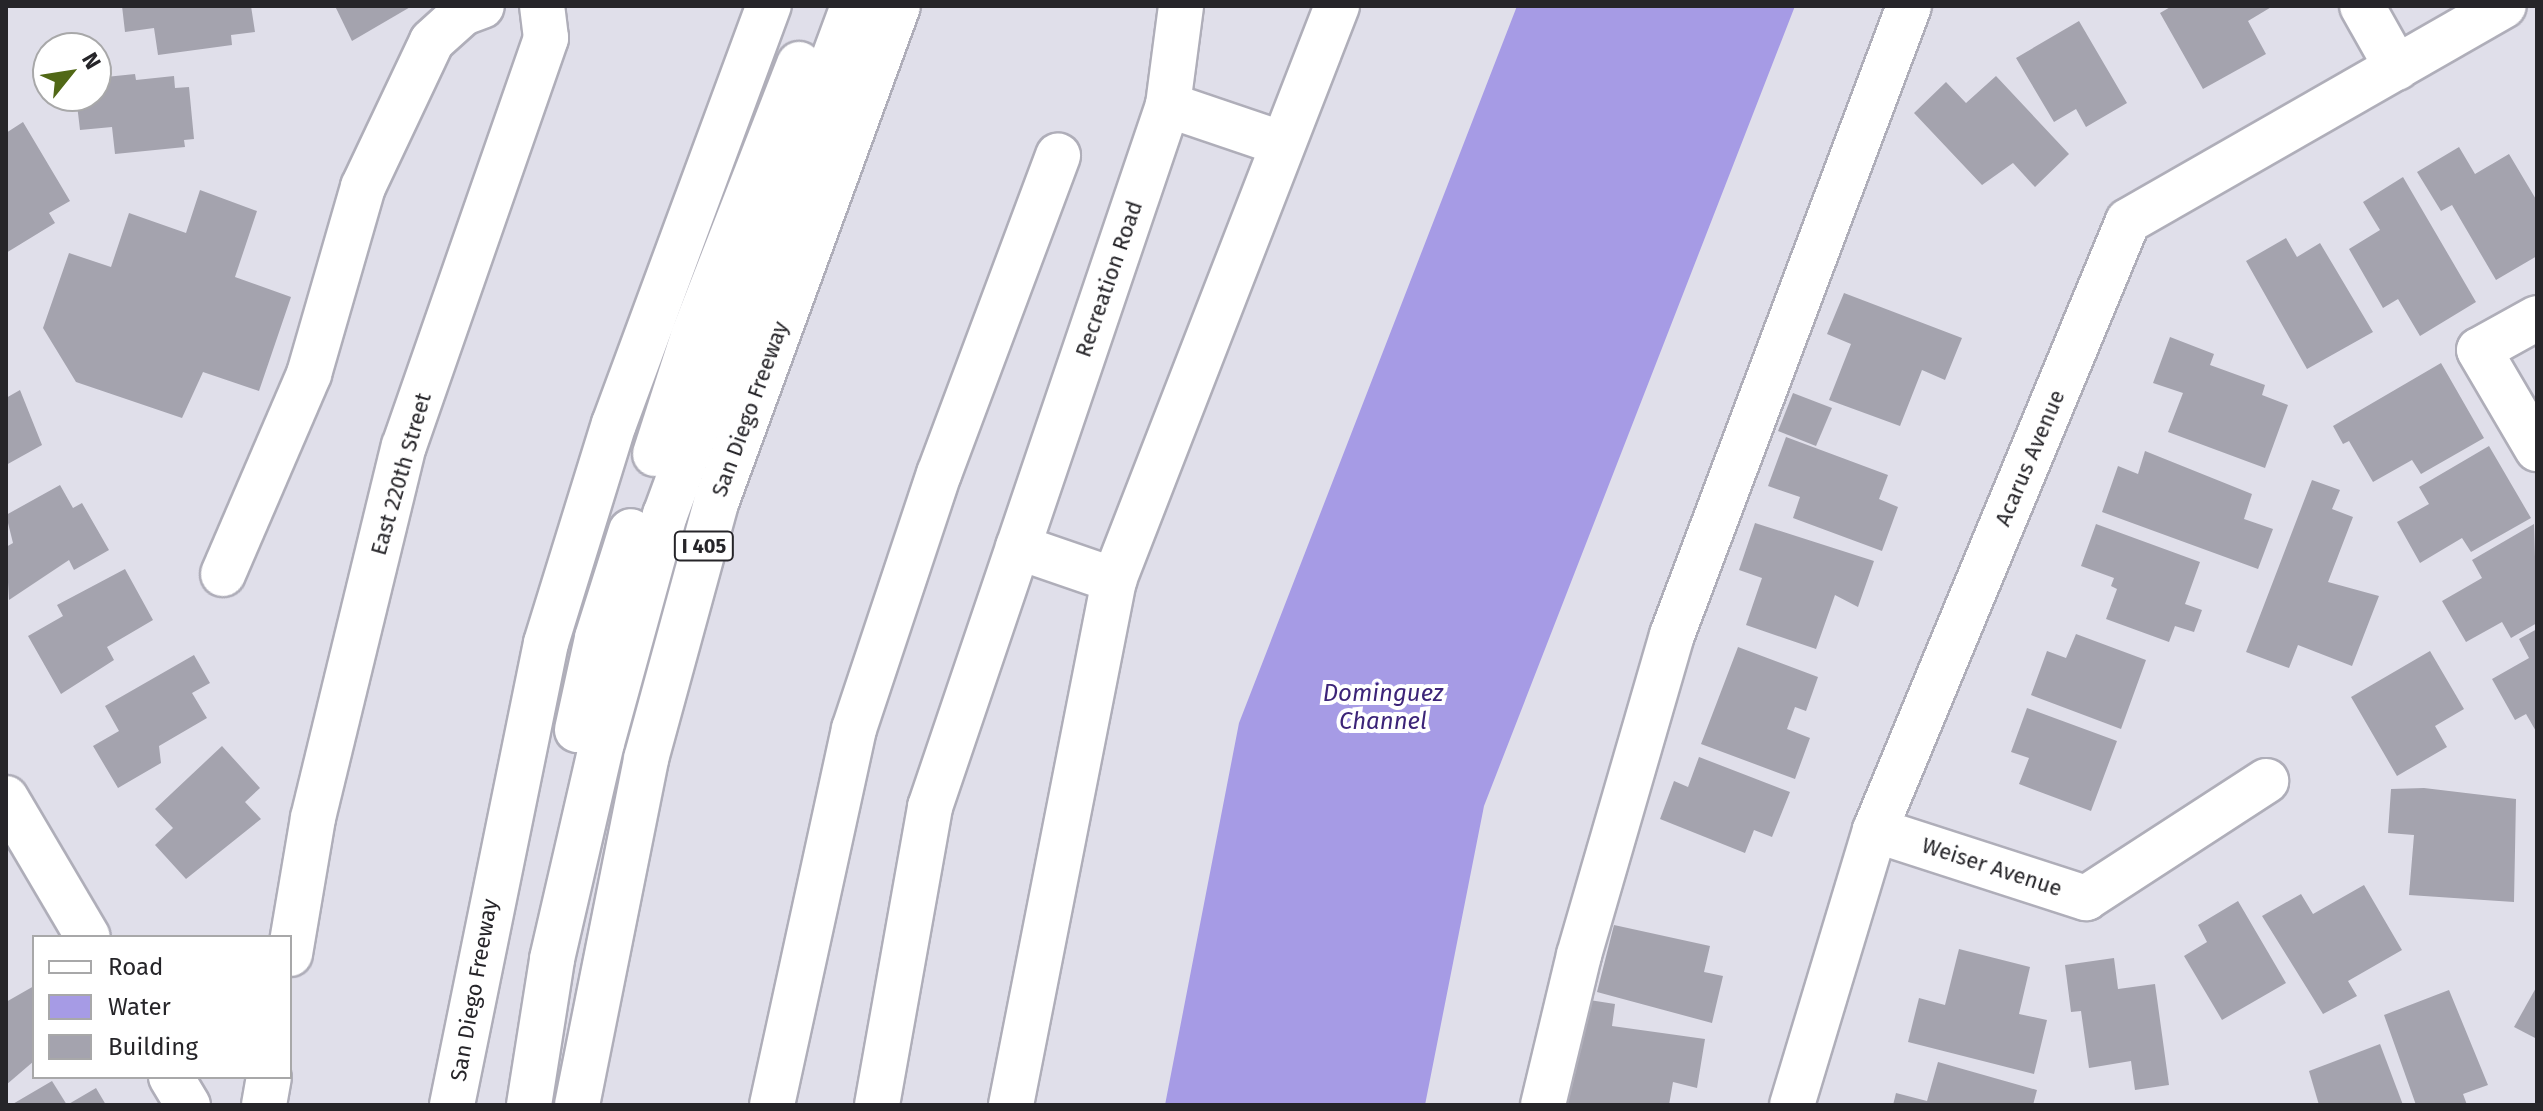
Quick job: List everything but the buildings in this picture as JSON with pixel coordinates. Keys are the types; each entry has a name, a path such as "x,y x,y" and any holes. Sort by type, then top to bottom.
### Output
{"main road":[{"path":"223,574 309,374 363,187 432,41 463,13 482,6"},
{"name":"East 220th Street","path":"292,942 313,818 404,446 546,38 542,6"},
{"name":"San Diego Freeway","path":"452,1105 546,643 614,424 769,6"},
{"path":"503,1105 597,638 693,336 821,6"},
{"path":"529,1105 552,959 602,743 665,515 853,6"},
{"name":"San Diego Freeway","path":"577,1105 646,759 716,503 898,6"},
{"name":"Recreation Road","path":"877,1105 930,807 1168,105 1181,6"},
{"path":"1011,1105 1114,580 1337,6"},
{"path":"1543,1105 1672,635 1909,6"},
{"path":"2362,6 2397,68"},
{"name":"Acarus Avenue","path":"1792,1105 1875,830 2128,221 2504,6"},
{"path":"1168,105 1283,144"},
{"path":"772,1105 854,729 939,474 1058,155"},
{"path":"2537,318 2479,350 2537,449"},
{"path":"1018,547 1114,580"},
{"name":"Weiser Avenue","path":"1875,830 2086,898 2266,781"},
{"path":"6,798 87,935"},
{"path":"172,1079 188,1105"},
{"path":"264,1105 269,1079"}],"water":[{"name":"Dominguez Channel","path":"1517,6 1795,6 1484,806 1425,1105 1165,1105 1239,723"}]}
